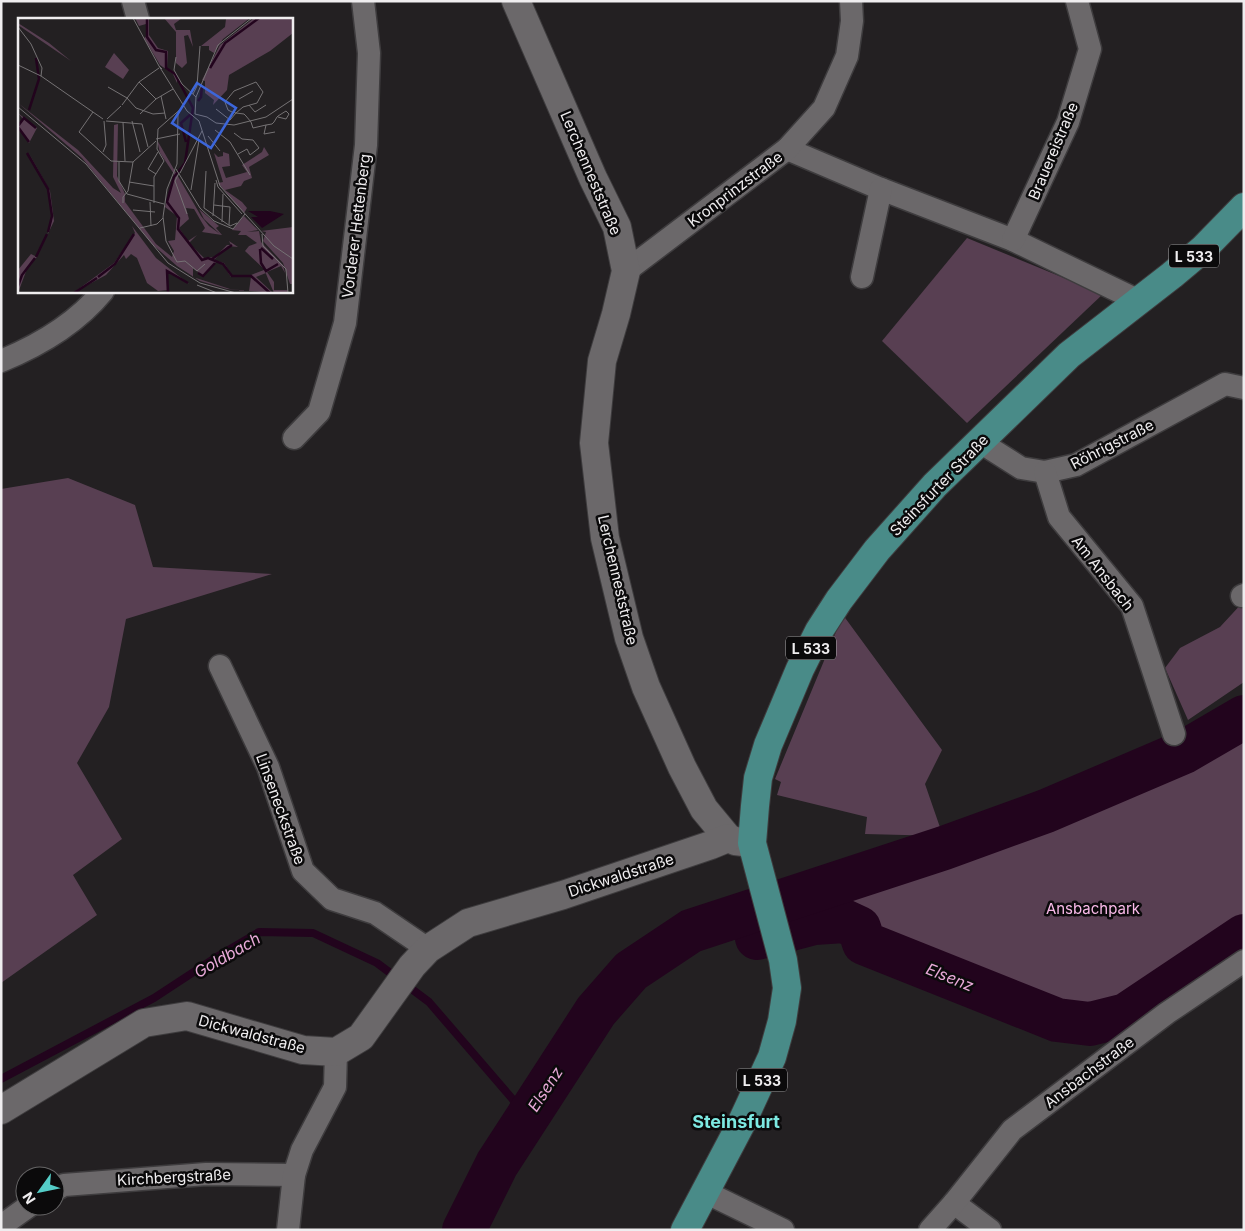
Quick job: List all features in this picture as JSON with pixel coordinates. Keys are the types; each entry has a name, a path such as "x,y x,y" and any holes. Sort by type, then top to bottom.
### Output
{"main road":[{"name":"Steinsfurter Straße","path":"740,840 768,745 800,669 839,600 877,550 935,485 1069,355 1203,249 1244,207"},
{"name":"L 533","path":"685,1230 741,1124 772,1057 782,1021 787,988 783,960 763,889 740,840"}],"street":[{"path":"133,1 138,18"},
{"name":"Vorderer Hettenberg","path":"294,438 319,412 345,323 366,144 369,53 363,1"},
{"name":"Lerchenneststraße","path":"516,1 593,178 617,227 626,272 602,361 594,443 605,538 629,638 646,686 704,809 740,840"},
{"path":"787,149 824,108 847,56 852,21 851,1"},
{"name":"Brauereistraße","path":"1013,240 1068,122 1090,49 1077,1"},
{"name":"Kronprinzstraße","path":"626,272 787,149 881,189 1013,240 1139,300"},
{"path":"862,277 881,189"},
{"path":"1,361 28,350 56,333 92,304 102,292"},
{"name":"Röhrigstraße","path":"980,442 1021,468 1045,472 1076,465 1234,386 1244,370"},
{"name":"Am Ansbach","path":"1045,472 1059,517 1132,606 1174,734"},
{"name":"Linseneckstraße","path":"220,666 268,767 303,871 332,899 375,914 420,957"},
{"name":"Dickwaldstraße","path":"1,1110 144,1023 187,1016 303,1050 336,1052 361,1037 392,992 420,957 468,923 563,895 711,845 740,840"},
{"name":"Ansbachstraße","path":"930,1230 1012,1130 1167,1013 1244,961"},
{"path":"288,1230 294,1175 302,1150 334,1087 336,1052"},
{"name":"Kirchbergstraße","path":"65,1185 206,1174 294,1175"},
{"path":"705,1192 783,1230"},
{"path":"954,1203 990,1230"},
{"path":"1,1226 15,1216"}],"green space":[{"path":"967,238 1103,294 967,423 882,341"},
{"path":"68,478 135,505 153,567 272,574 126,619 109,707 77,763 122,839 73,875 97,915 1,983 1,489"},
{"path":"1244,601 1244,682 1188,720 1165,668 1180,648 1220,627"},
{"path":"843,615 942,750 925,784 943,836 865,834 867,817 777,795 781,782 775,779"},
{"name":"Ansbachpark","path":"1244,737 1244,929 1125,1009 1088,1019 838,912 822,896 965,849"}],"waterway":[{"name":"Elsenz","path":"464,1230 497,1164 596,1011 631,971 691,931 944,848 1046,811 1184,752 1244,717"},
{"name":"Elsenz","path":"757,938 814,923 844,921 859,928 864,943 1057,1020 1090,1024 1126,1015 1244,936"},
{"name":"Goldbach","path":"1,1079 154,998 259,932 313,933 377,963 429,1002 527,1116"}],"district":[{"name":"Steinsfurt","path":"736,1121"}]}
